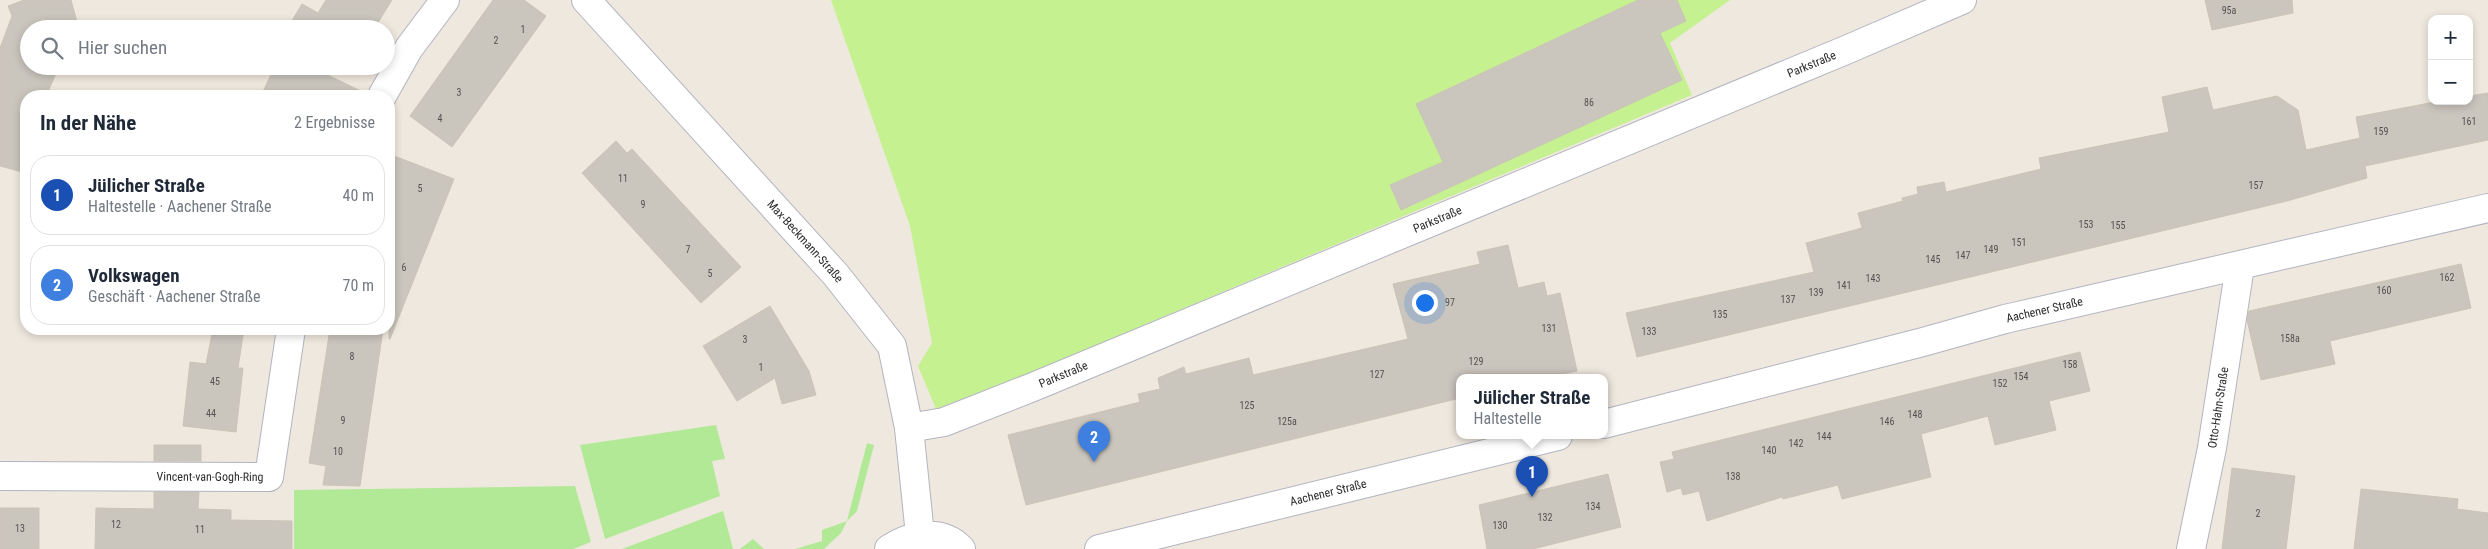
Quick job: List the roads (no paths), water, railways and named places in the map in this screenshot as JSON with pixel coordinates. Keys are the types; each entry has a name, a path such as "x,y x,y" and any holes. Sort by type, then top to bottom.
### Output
{"street":[{"path":"395,73 409,48 445,0"},
{"name":"Max-Beckmann-Straße","path":"586,0 836,276 892,346 909,428 920,535"},
{"name":"Parkstraße","path":"909,428 944,422 1033,387 1838,54 1962,0"},
{"path":"385,90 394,75"},
{"name":"Aachener Straße","path":"1608,423 2005,319 2488,208"},
{"name":"Otto-Hahn-Straße","path":"2191,549 2212,448 2240,266"},
{"name":"Vincent-van-Gogh-Ring","path":"0,476 269,477 290,335"},
{"name":"Aachener Straße","path":"1099,549 1546,439"},
{"path":"889,549 902,540 920,535 940,537 961,549"}],"place":[{"name":"Volkswagen","path":"1094,462"},
{"name":"Jülicher Straße","path":"1532,497"}]}
